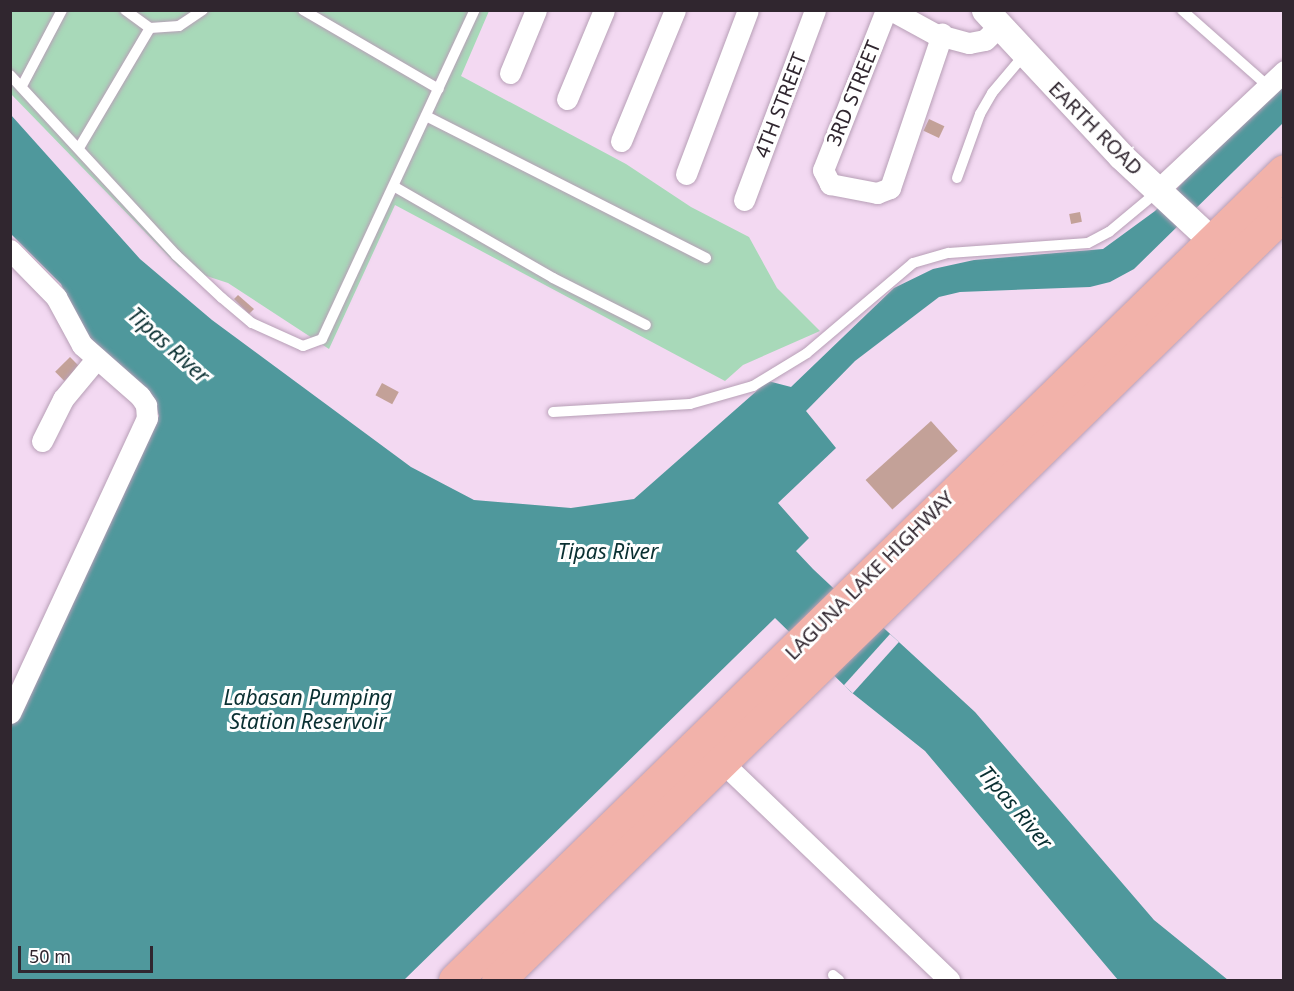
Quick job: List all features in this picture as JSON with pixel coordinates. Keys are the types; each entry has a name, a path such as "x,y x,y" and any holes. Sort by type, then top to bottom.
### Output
{"main road":[{"name":"LAGUNA LAKE HIGHWAY","path":"498,981 722,762 806,659 847,596 1201,230 1284,171"},
{"name":"LAGUNA LAKE HIGHWAY","path":"455,981 806,659 872,616 1284,213"}],"street":[{"path":"510,73 536,10"},
{"path":"567,99 604,10"},
{"path":"621,141 675,10"},
{"path":"686,174 748,10"},
{"name":"4TH STREET","path":"744,200 816,10"},
{"name":"3RD STREET","path":"886,10 823,176 830,184 877,194 890,188 942,34"},
{"path":"891,10 935,34 976,43 991,19"},
{"path":"906,10 942,34"},
{"name":"EARTH ROAD","path":"991,19 1121,156 1201,230"},
{"path":"1163,193 1284,71"},
{"path":"10,250 56,297 77,337 147,405 146,424 10,713"},
{"path":"42,441 63,399 97,358"},
{"path":"722,762 949,981"}],"lane":[{"path":"22,84 62,10"},
{"path":"125,10 150,28 179,26 203,10"},
{"path":"303,10 439,88"},
{"path":"10,75 22,84 176,255 222,298 252,322 303,346 321,339 395,187 475,10"},
{"path":"1182,10 1268,86"},
{"path":"79,148 150,28"},
{"path":"957,178 980,114 992,93 1025,54"},
{"path":"426,116 706,258"},
{"path":"395,187 554,278 646,325"},
{"path":"553,412 690,404 753,386 807,353 912,263 950,253 1088,243 1109,232 1163,193"}],"shaded area":[{"path":"11,11 489,11 461,76 626,164 691,207 749,237 777,288 820,331 743,365 725,381 395,205 329,349 228,283 179,267 11,94"}],"water":[{"name":"Labasan Pumping Station Reservoir","path":"1283,80 1283,123 1134,269 1110,282 1090,287 960,292 939,297 855,361 806,411 836,448 778,503 809,538 796,551 864,617 875,620 975,712 1154,920 1228,980 1118,980 925,751 851,692 775,618 404,980 11,980 10,726 159,416 154,400 82,330 61,284 11,234 11,115 140,259 212,320 411,467 474,500 571,508 634,499 768,381 791,387 894,288 933,269 974,260 1103,249 1155,211"}],"pier":[{"path":"890,634 899,642 853,693 844,685"}],"building":[{"path":"929,119 944,126 939,138 924,131"},
{"path":"1080,212 1082,222 1071,224 1069,214"},
{"path":"238,295 254,309 249,314 234,299"},
{"path":"70,357 79,366 64,381 55,372"},
{"path":"382,383 399,392 392,404 375,395"},
{"path":"931,421 958,451 892,510 866,480"}],"water label":[{"name":"Tipas River","path":"169,345"},
{"name":"Tipas River","path":"608,551"},
{"name":"Tipas River","path":"1016,807"}]}
